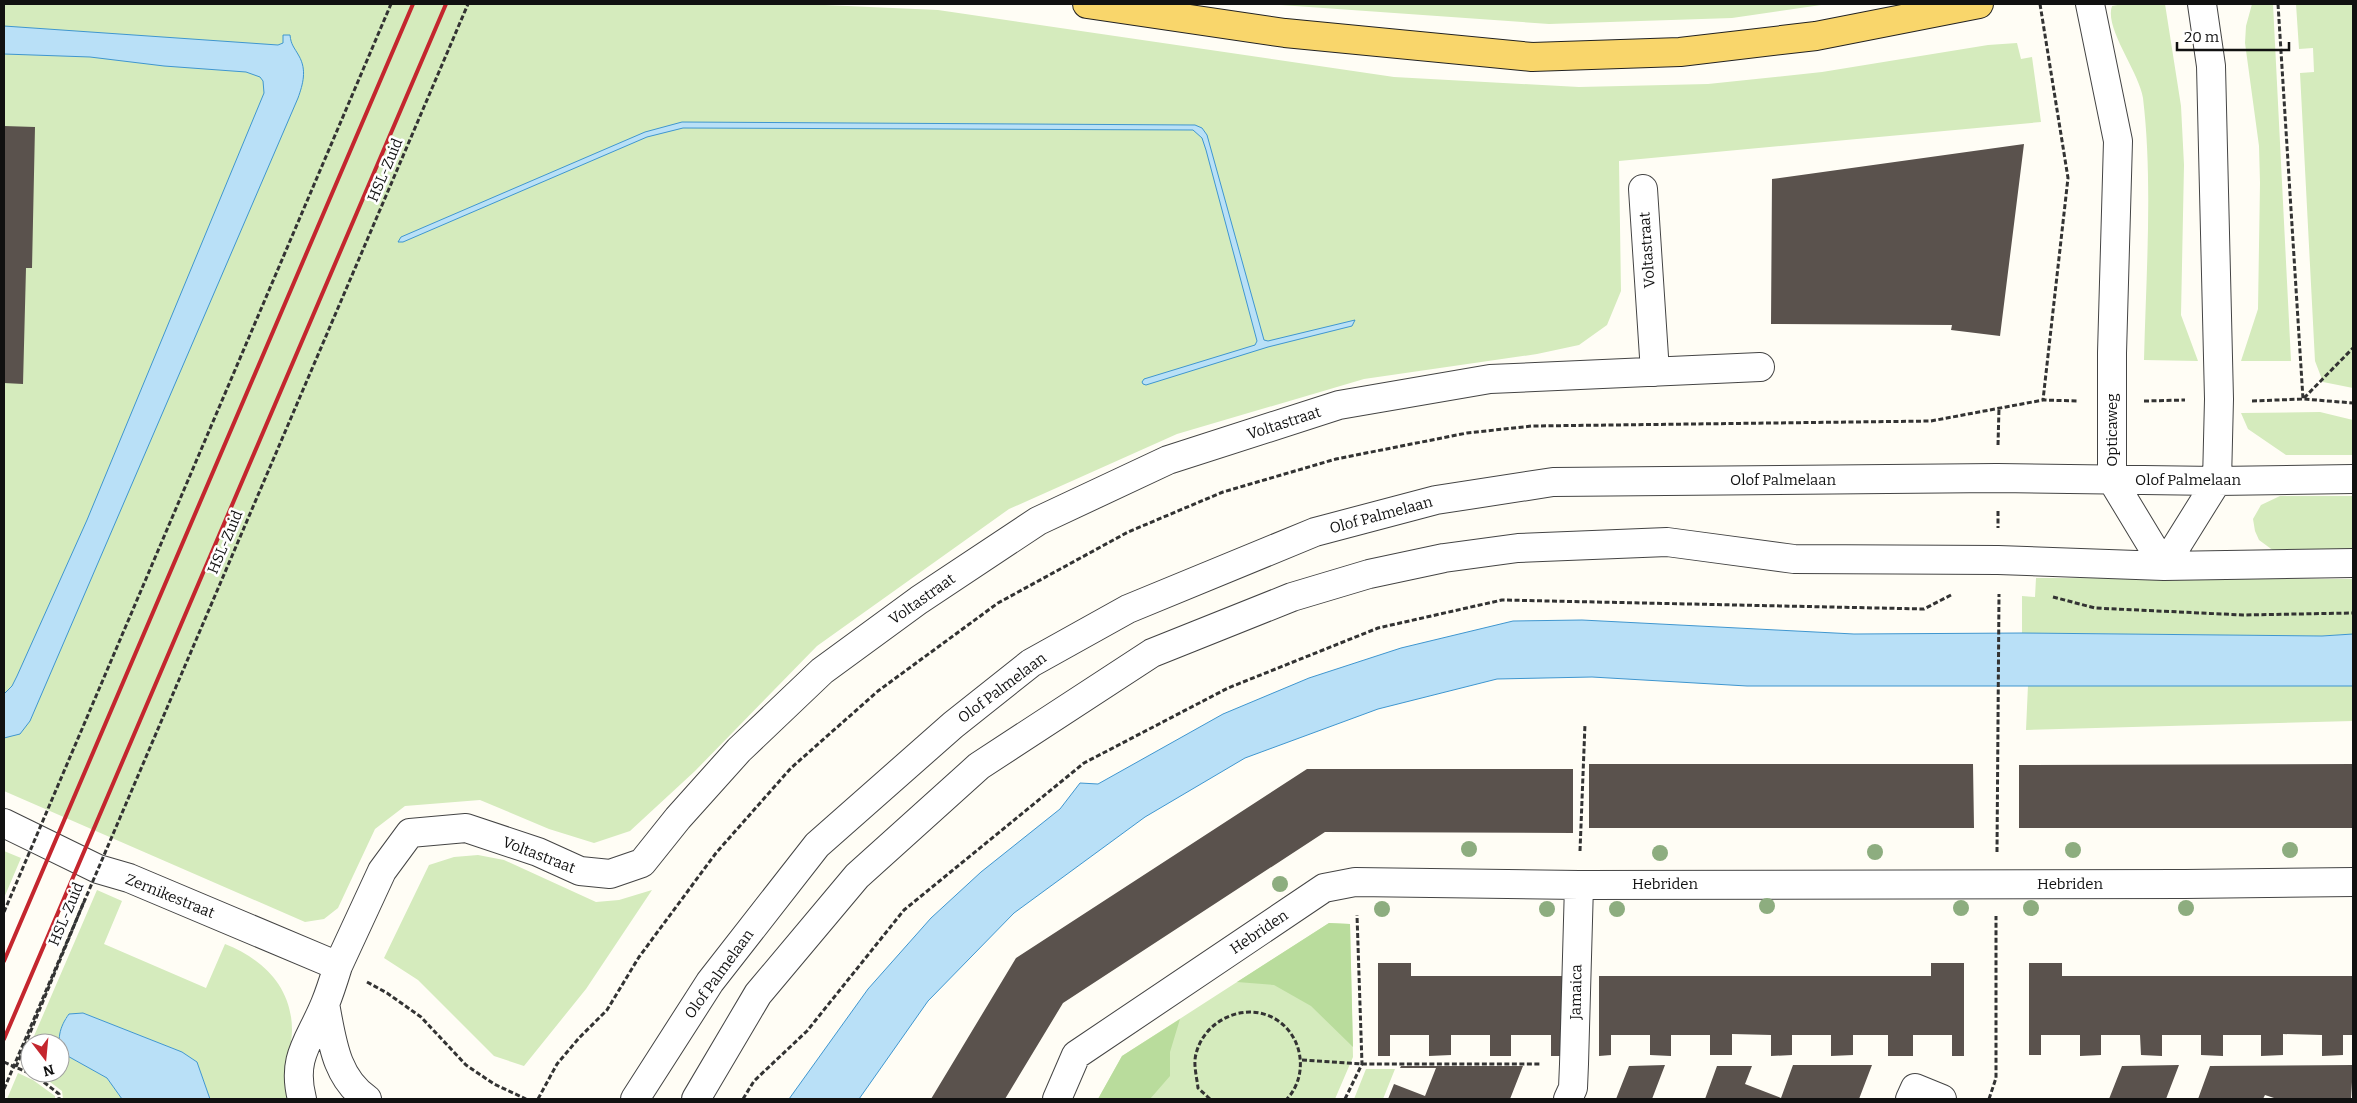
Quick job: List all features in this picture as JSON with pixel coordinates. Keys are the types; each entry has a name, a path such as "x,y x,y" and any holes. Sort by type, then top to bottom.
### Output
{"main road":[{"path":"1088,4 1285,33 1532,57 1680,52 1816,36 1979,4"}],"street":[{"name":"Opticaweg","path":"2090,4 2118,141 2112,353 2112,480 2164,566"},
{"path":"2164,566 2217,481 2219,399 2211,66 2202,4"},
{"name":"Voltastraat","path":"1643,189 1655,372"},
{"name":"Voltastraat","path":"338,966 382,871 410,833 466,828 538,852 580,871 610,874 642,863 678,818 739,750 822,671 919,600 1038,521 1168,460 1339,405 1490,379 1760,367"},
{"name":"Olof Palmelaan","path":"635,1099 710,982 817,845 953,725 1031,663 1128,608 1314,532 1436,500 1553,482 1987,478 2217,481 2353,479"},
{"path":"696,1099 758,994 857,876 979,766 1152,653 1292,597 1369,574 1444,558 1528,547 1667,542 1794,559 1998,560 2164,566 2353,563"},
{"name":"Zernikestraat","path":"4,823 98,869 129,878 338,966"},
{"name":"Hebriden","path":"1057,1099 1076,1055 1324,888 1355,882 2185,884 2353,882"},
{"name":"Jamaica","path":"1568,1099 1573,1088 1579,884"},
{"path":"302,1099 298,1082 300,1059 325,1004 338,966"},
{"path":"325,1004 339,1064 349,1083 367,1099"},
{"path":"1910,1099 1915,1088 1942,1099"}],"path":[{"path":"4,912 391,4"},
{"name":"HSL-Zuid","path":"4,1089 468,4"},
{"path":"2040,4 2068,178 2043,400"},
{"path":"2278,4 2303,399 2353,348"},
{"path":"743,1099 754,1081 807,1031 904,910 1084,763 1228,688 1378,628 1502,600 1924,609 1955,593"},
{"path":"1990,594 2008,594"},
{"path":"1989,1099 1996,1078 1999,594"},
{"path":"2044,594 2095,608 2243,614 2353,613"},
{"path":"1579,884 1585,724"},
{"path":"16,1067 98,869"},
{"path":"1345,1099 1362,1064 1355,882"},
{"path":"338,966 387,993 421,1016 466,1064 494,1084 526,1099"},
{"path":"1210,1099 1198,1088 1195,1055 1208,1029 1227,1015 1253,1012 1277,1020 1295,1038 1302,1060 1295,1090 1287,1099"},
{"path":"1302,1060 1362,1064 1574,1064"},
{"path":"4,1062 36,1076 59,1094 59,1099"}],"green space":[{"path":"4,4 802,4 938,10 1394,77 1579,87 1708,84 1822,72 1988,45 2017,43 2021,59 2032,57 2041,122 1619,161 1621,291 1607,325 1579,345 1537,354 1364,379 1177,434 1009,509 817,646 695,771 630,831 594,843 549,829 480,800 405,806 375,829 338,908 324,919 305,922 4,791"},
{"path":"1267,4 1828,4 1732,18 1549,24"},
{"path":"2123,4 2165,4 2181,106 2184,165 2181,315 2198,361 2144,360 2148,162 2143,98 2140,87 2117,38 2111,15 2112,6"},
{"path":"2252,4 2273,4 2291,361 2241,361 2258,309 2259,146 2245,43 2246,26"},
{"path":"2296,4 2353,4 2353,388 2323,382 2315,361 2300,73 2314,72 2313,48 2299,49"},
{"path":"2320,412 2353,420 2353,455 2286,455 2248,429 2241,413"},
{"path":"2280,496 2353,496 2353,550 2274,551 2259,540 2253,519 2261,505"},
{"path":"2036,578 2353,579 2353,634 2322,636 2022,633 2022,596 2035,597"},
{"path":"2028,685 2353,686 2353,721 2026,730"},
{"path":"4,851 21,858 4,898"},
{"path":"478,855 504,860 596,902 619,900 652,890 586,989 524,1066 494,1056 418,980 384,958 429,865 454,857"},
{"path":"97,890 122,901 104,944 206,988 225,944 252,958 273,976 287,1001 291,1015 292,1036 287,1082 291,1099 210,1099 197,1062 182,1052 83,1013 69,1014 65,1019 62,1033 35,1033"},
{"path":"1329,923 1350,924 1353,1057 1335,1099 1098,1099 1122,1056"},
{"path":"1329,923 1350,924 1353,1047 1311,1006 1274,985 1237,982"},
{"path":"1180,1019 1170,1052 1170,1076 1150,1099 1098,1099 1122,1056"},
{"path":"70,1057 107,1078 122,1099 63,1099 62,1091 51,1083 70,1083"},
{"path":"1366,1069 1395,1069 1383,1099 1354,1099"},
{"path":"18,1073 20,1074 20,1083 37,1083 55,1096 55,1099 7,1099"}],"water":[{"path":"4,26 278,45 283,43 283,35 290,35 304,72 298,98 30,721 20,734 4,738 4,694 12,686 17,676 87,520 264,93 263,81 260,77 246,72 164,66 90,57 4,54"},
{"path":"682,122 1195,125 1202,128 1207,135 1264,340 1268,341 1355,320 1352,326 1268,347 1146,385 1143,384 1144,379 1255,345 1257,341 1206,150 1202,138 1193,130 683,128 647,137 403,242 398,242 401,237 645,132"},
{"path":"1582,620 1854,634 2022,633 2322,636 2353,634 2353,686 1747,686 1592,677 1497,679 1378,709 1245,758 1145,817 1014,913 928,1001 859,1099 789,1099 868,989 931,918 981,872 1060,809 1080,783 1098,784 1223,714 1309,678 1401,648 1513,621"},
{"path":"83,1013 182,1052 197,1062 210,1099 122,1099 107,1078 70,1057 70,1033 60,1033 69,1014"}],"building":[{"path":"4,126 35,127 32,268 26,268 23,384 4,383"},
{"path":"2024,144 2000,336 1951,330 1952,325 1771,324 1772,179"},
{"path":"1589,764 1973,764 1974,828 1589,828"},
{"path":"2353,764 2353,828 2019,828 2019,765"},
{"path":"1307,769 1573,769 1573,833 1325,832 1063,1003 1005,1099 931,1099 1016,958"},
{"path":"1378,963 1411,963 1411,976 1562,976 1562,1056 1551,1056 1551,1035 1511,1035 1511,1056 1490,1056 1490,1035 1451,1035 1451,1055 1429,1056 1429,1035 1390,1035 1390,1056 1378,1056"},
{"path":"1931,963 1964,963 1964,1056 1952,1056 1952,1035 1913,1035 1913,1056 1888,1056 1888,1035 1853,1035 1853,1055 1831,1056 1831,1035 1792,1035 1792,1055 1771,1056 1771,1035 1732,1034 1732,1055 1710,1055 1710,1035 1671,1035 1671,1056 1650,1055 1650,1035 1611,1035 1611,1055 1599,1056 1599,976 1931,976"},
{"path":"2029,963 2062,963 2062,976 2353,976 2353,1035 2343,1035 2343,1055 2322,1056 2322,1035 2283,1034 2283,1055 2261,1056 2261,1035 2223,1035 2223,1056 2201,1055 2201,1035 2162,1035 2162,1056 2141,1055 2140,1035 2101,1035 2101,1055 2080,1056 2080,1035 2041,1035 2041,1055 2029,1055"},
{"path":"1665,1065 1652,1099 1616,1099 1629,1066"},
{"path":"1793,1065 1872,1065 1859,1099 1705,1099 1717,1066 1752,1066 1745,1084 1781,1098"},
{"path":"2179,1065 2166,1099 2109,1099 2122,1066"},
{"path":"2353,1065 2351,1099 2277,1099 2265,1095 2263,1099 2198,1099 2210,1066"},
{"path":"1401,1066 1523,1066 1510,1099 1388,1099 1394,1084 1425,1096 1436,1068 1400,1068"}],"railway":[{"path":"4,961 413,4"},
{"path":"4,1039 446,4"}]}
